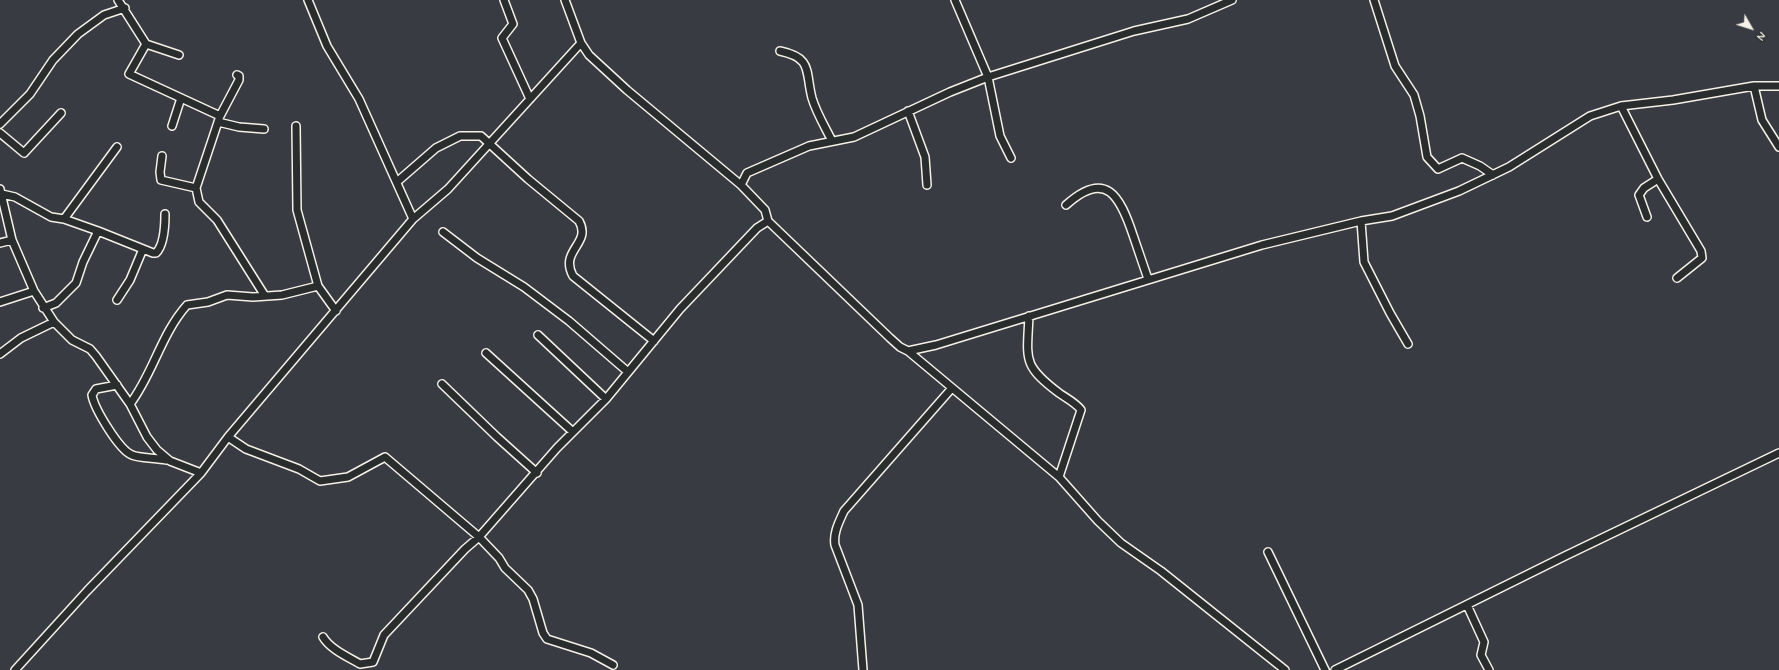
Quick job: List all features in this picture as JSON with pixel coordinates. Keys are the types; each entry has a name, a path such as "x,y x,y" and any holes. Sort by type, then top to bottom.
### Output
{"street":[{"path":"118,0 125,8 146,44 179,55"},
{"path":"308,0 327,46 359,99 398,181 413,219"},
{"path":"504,0 513,24 503,35 504,44 530,99"},
{"path":"565,0 580,43 589,54 627,90 740,185 765,210 768,221 890,338 900,347 908,351 1059,477 1098,522 1121,543 1161,571 1285,670"},
{"path":"955,0 988,77 1000,136 1011,158"},
{"path":"740,185 747,174 809,146 854,137 908,111 988,77 1134,31 1188,19 1232,0"},
{"path":"1374,0 1395,66 1414,96 1420,116 1427,157 1438,169 1462,158 1480,166 1493,175"},
{"path":"0,124 30,94 53,60 71,41 104,15 125,8"},
{"path":"15,670 201,473 228,437 413,219 448,189 580,43"},
{"path":"146,44 129,74 238,127 264,130"},
{"path":"780,51 798,56 804,63 809,76 812,98 832,141"},
{"path":"237,75 240,78 219,119 196,188 199,202 217,220 265,296"},
{"path":"908,351 936,345 1262,245 1361,221 1392,216 1459,191 1509,168 1590,116 1621,106 1673,100 1754,86 1779,86"},
{"path":"1754,86 1762,120 1779,147"},
{"path":"172,126 181,98"},
{"path":"1621,106 1658,179 1701,251 1702,258 1677,278"},
{"path":"908,111 925,157 927,185"},
{"path":"0,133 24,153 61,113"},
{"path":"296,126 297,210 318,286 336,311"},
{"path":"398,181 436,148 460,136 481,136 579,221 583,228 582,238 569,257 569,268 573,276 654,341"},
{"path":"64,219 117,147"},
{"path":"162,156 160,172 161,180 196,188"},
{"path":"1647,216 1639,195 1644,188 1658,179"},
{"path":"1066,205 1077,195 1090,188 1104,189 1114,195 1123,206 1148,279"},
{"path":"1,192 14,197 51,217 64,219 153,253 158,251 165,226 165,214"},
{"path":"1,192 12,240 34,292 44,308 54,322 72,340 92,352 130,404 150,441 163,456 170,461"},
{"path":"323,637 326,642 336,650 360,664 373,662 384,635 465,549 479,537 537,473 557,448 606,399 680,309 757,228 768,221"},
{"path":"1361,221 1364,262 1390,313 1408,344"},
{"path":"44,308 56,303 76,283 83,262 98,231"},
{"path":"443,232 477,258 524,286 569,321 628,372"},
{"path":"0,243 12,240"},
{"path":"117,300 130,280 143,249"},
{"path":"130,404 137,395 157,352 187,305 208,302 227,295 282,295 318,286"},
{"path":"0,302 34,292"},
{"path":"1029,316 1027,355 1033,370 1043,381 1081,410 1059,477"},
{"path":"0,354 21,338 54,322"},
{"path":"538,335 606,399"},
{"path":"486,353 573,432"},
{"path":"442,384 537,473"},
{"path":"117,385 96,389 92,395 101,415 116,440 131,455 170,461 201,473"},
{"path":"863,670 858,605 835,545 834,539 837,526 844,511 952,388"},
{"path":"228,437 246,449 299,469 320,481 348,477 385,457 479,537 499,558 505,568 528,590 533,599 542,633 548,639 591,653 613,665"},
{"path":"1335,670 1779,453"},
{"path":"1268,552 1325,670"},
{"path":"1467,605 1484,642 1481,654 1489,670"}]}
